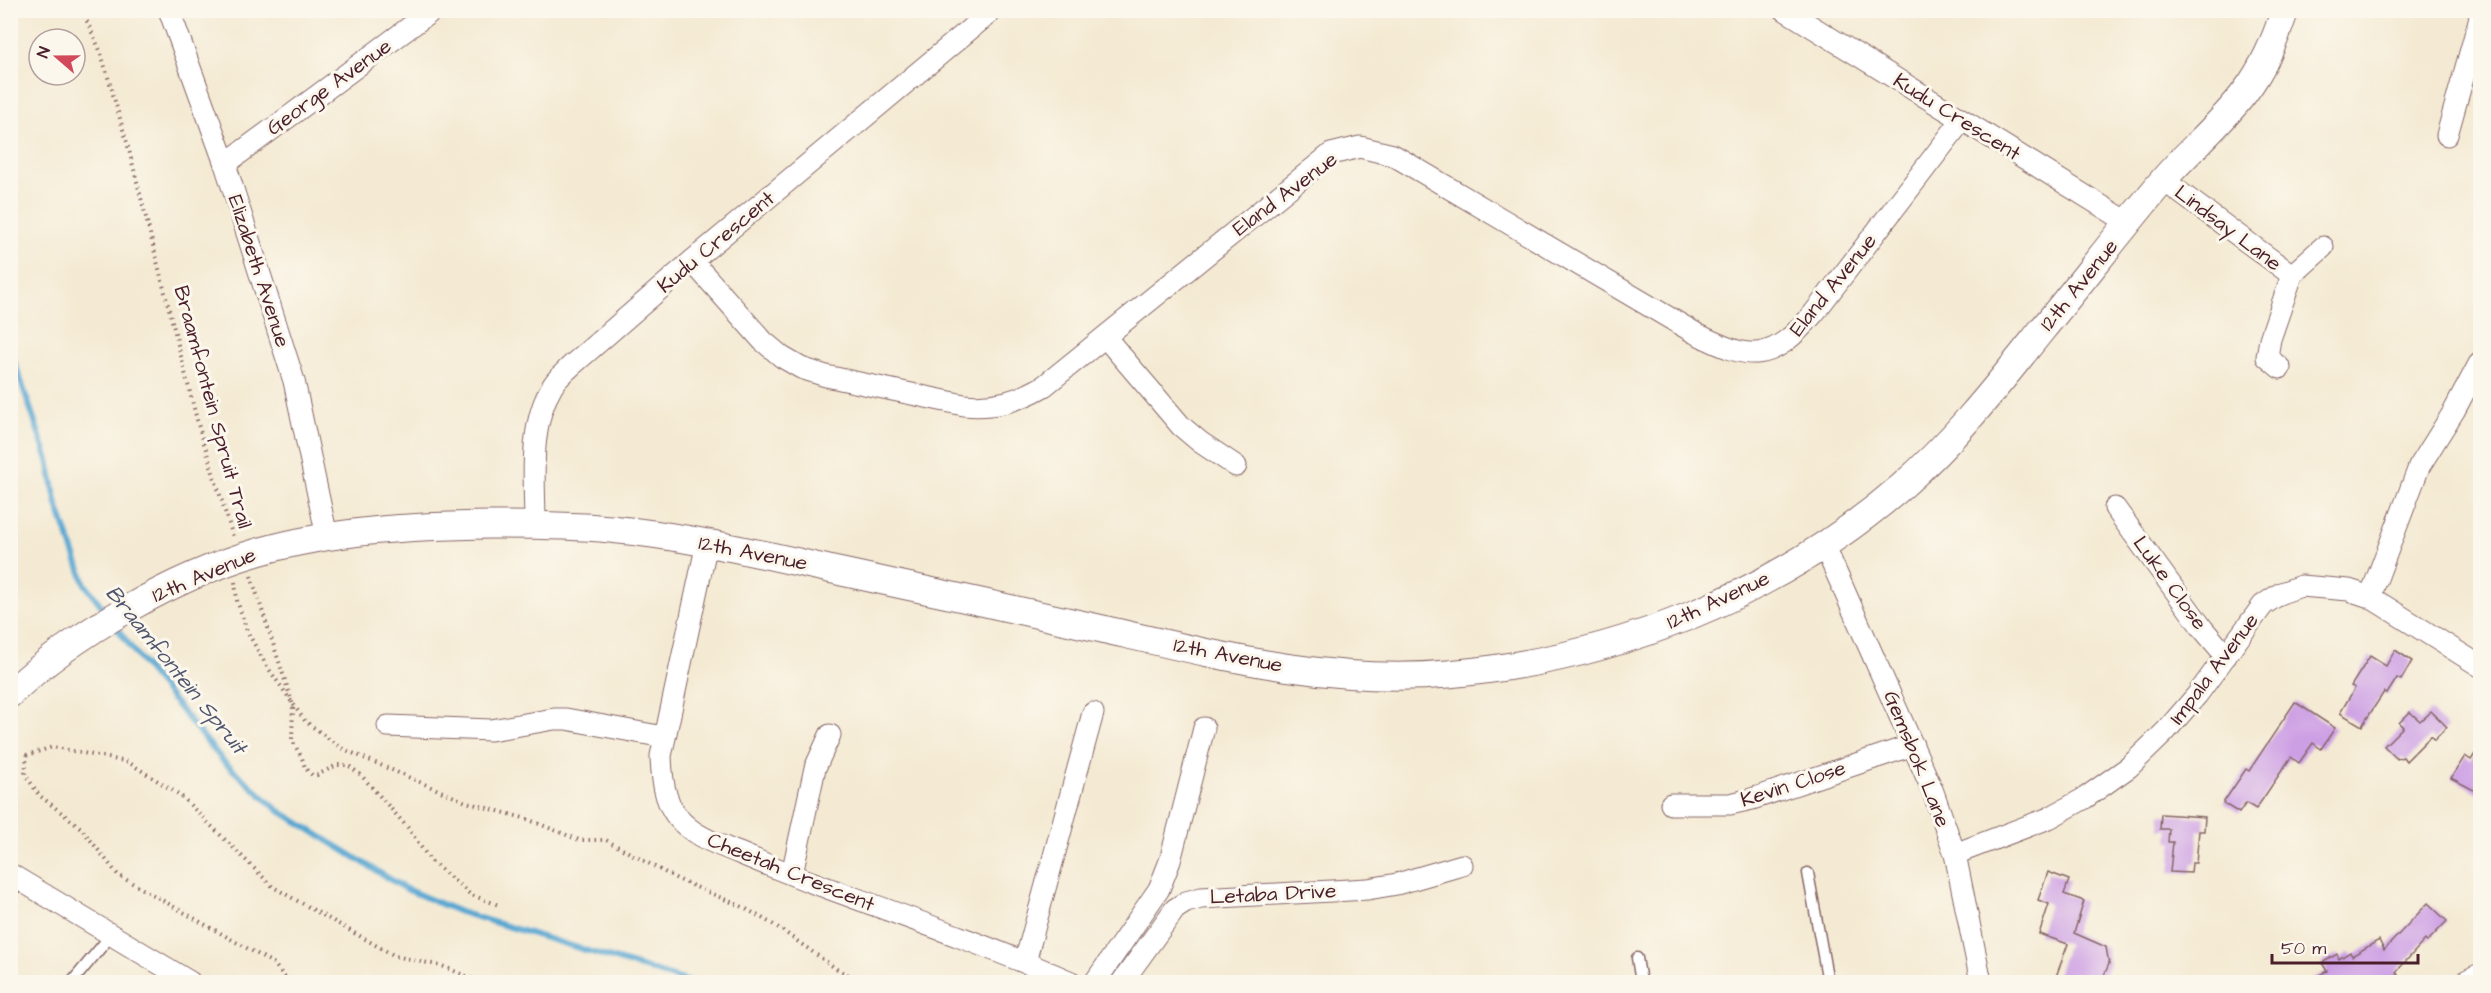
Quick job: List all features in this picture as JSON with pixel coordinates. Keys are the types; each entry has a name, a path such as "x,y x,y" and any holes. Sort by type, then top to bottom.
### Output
{"street":[{"name":"Elizabeth Avenue","path":"169,10 225,164 294,381 327,537"},
{"name":"George Avenue","path":"225,164 433,10"},
{"name":"Kudu Crescent","path":"535,525 535,457 538,425 543,402 553,384 692,261 993,10"},
{"name":"Kudu Crescent","path":"1785,10 2129,223"},
{"name":"12th Avenue","path":"2259,68 2260,47 2272,10"},
{"name":"12th Avenue","path":"19,686 93,630 155,595 267,549 327,537 430,526 535,525 605,528 707,543 1190,649 1289,668 1364,676 1443,675 1529,664 1626,639 1702,611 1753,586 1824,545 1901,487 1957,432 2163,180 2245,92 2271,52 2285,10"},
{"path":"2447,135 2481,17"},
{"name":"Eland Avenue","path":"692,261 763,341 782,357 801,368 826,376 964,405 984,407 1024,398 1044,387 1331,154 1360,147 1393,155 1718,345 1741,353 1760,353 1777,349 1795,336 1962,120"},
{"name":"Lindsay Lane","path":"2163,180 2292,275"},
{"name":"Lindsay Lane","path":"2280,368 2267,357 2270,339 2292,275 2323,247"},
{"path":"1106,338 1182,426 1200,442 1236,466"},
{"path":"2370,597 2419,467 2454,411 2479,364"},
{"name":"Luke Close","path":"2115,508 2203,629 2226,656"},
{"name":"Cheetah Crescent","path":"707,543 664,737 662,779 666,800 676,816 689,829 706,839 1025,962 1071,982"},
{"name":"Gemsbok Lane","path":"1824,545 1932,789 1955,854 1981,982"},
{"name":"Impala Avenue","path":"1955,854 2049,818 2085,798 2129,767 2165,732 2226,656 2263,605 2281,593 2301,586 2323,586 2349,590 2370,597 2481,666"},
{"path":"1025,962 1093,713"},
{"path":"388,726 491,730 566,719 664,737"},
{"path":"1095,982 1159,889 1170,861 1204,729"},
{"path":"792,874 815,768 830,735"},
{"name":"Kevin Close","path":"1671,804 1730,804 1752,799 1913,745"},
{"name":"Letaba Drive","path":"1122,982 1175,909 1186,902 1201,898 1368,889 1397,884 1462,865"},
{"path":"10,874 190,982"},
{"path":"2464,982 2481,974"}],"lane":[{"path":"1808,873 1828,982"},
{"path":"72,982 112,934"},
{"path":"1637,958 1641,982"}],"path":[{"name":"Braamfontein Spruit Trail","path":"82,10 101,53 129,150 198,424 228,525 235,564 249,571 293,705 292,740 309,773 317,775 337,765 348,765 361,775 408,828 430,860 471,896 499,905"},
{"path":"235,564 237,600 247,631 305,721 341,748 466,802 527,819 579,840 606,840 677,879 743,907 776,926 838,970 864,982"},
{"path":"289,982 273,963 118,875 81,828 39,795 25,774 27,755 52,747 128,762 180,795 273,887 395,956 442,966 482,982"}],"building":[{"path":"2395,650 2412,661 2401,680 2397,678 2387,694 2384,692 2362,726 2340,713 2355,688 2351,686 2370,656 2386,666"},
{"path":"2295,702 2335,728 2321,749 2313,743 2299,763 2291,757 2256,809 2246,803 2239,813 2223,803 2246,769 2249,771"},
{"path":"2431,711 2447,727 2434,740 2431,736 2406,761 2403,757 2397,759 2384,746 2403,727 2399,723 2410,712 2420,721"},
{"path":"2481,745 2481,794 2451,778 2465,756 2471,760"},
{"path":"2161,814 2205,817 2204,831 2199,831 2196,863 2192,863 2191,873 2170,872 2173,842 2168,842 2169,829 2160,829"},
{"path":"2048,872 2069,880 2064,894 2084,901 2074,933 2106,947 2109,964 2101,982 2054,982 2068,944 2039,934 2049,904 2038,900"},
{"path":"2428,903 2447,921 2427,942 2425,940 2396,972 2398,975 2385,982 2306,982 2327,971 2322,963 2337,954 2339,959 2350,952 2352,956 2379,940 2384,950"}],"waterway":[{"name":"Braamfontein Spruit","path":"10,349 48,460 57,505 85,584 107,613"},
{"name":"Braamfontein Spruit","path":"114,624 147,669 224,762 278,810 406,889 460,912 690,982"}]}
